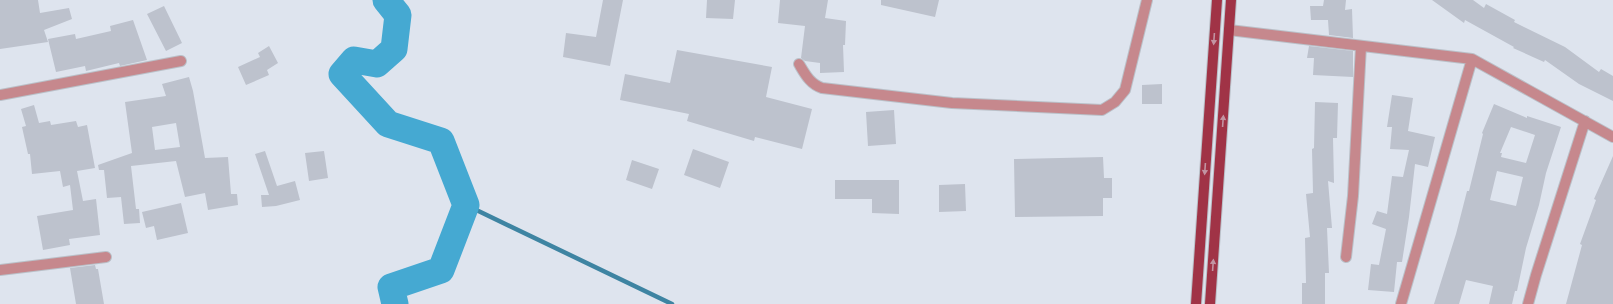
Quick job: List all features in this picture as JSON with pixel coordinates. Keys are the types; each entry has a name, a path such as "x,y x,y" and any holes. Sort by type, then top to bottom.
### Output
{"main road":[{"path":"1196,304 1217,0"},
{"path":"1210,304 1231,0"}],"street":[{"path":"799,64 812,82 816,86 822,88 952,103 1102,110 1115,102 1124,90 1147,0"},
{"path":"1229,30 1472,59 1613,137"},
{"path":"1346,257 1353,196 1362,46"},
{"path":"1402,304 1472,59"},
{"path":"0,95 181,61"},
{"path":"1528,304 1585,121"},
{"path":"0,270 106,257"}],"building":[{"path":"0,0 38,0 40,13 69,8 72,19 44,30 48,42 0,49"},
{"path":"603,0 623,0 610,66 563,57 566,33 596,37"},
{"path":"707,0 735,0 733,19 706,18"},
{"path":"780,0 828,0 825,18 846,21 845,45 843,45 844,72 820,73 820,63 805,61 801,58 805,26 778,23"},
{"path":"881,0 939,0 935,17 881,5"},
{"path":"1324,0 1346,0 1345,10 1352,9 1353,38 1329,35 1328,20 1311,20 1310,6 1323,6"},
{"path":"1432,0 1473,0 1484,8 1486,4 1515,20 1514,22 1565,47 1599,72 1601,69 1613,76 1613,101 1579,84 1545,60 1544,62 1513,48 1514,47 1465,20 1464,23"},
{"path":"164,6 182,43 166,51 147,14"},
{"path":"133,20 147,60 120,66 119,63 86,71 85,66 56,72 48,39 75,34 76,39 111,31 110,26"},
{"path":"269,46 278,63 267,70 269,75 246,85 238,67 260,57 258,53"},
{"path":"1309,46 1353,51 1353,77 1313,75 1314,58 1307,58"},
{"path":"677,50 772,67 766,97 812,109 802,149 755,137 754,141 687,121 689,114 620,100 625,74 670,83"},
{"path":"189,77 193,91 205,158 228,157 231,194 237,194 238,205 208,210 205,193 185,197 176,161 131,166 136,209 139,209 140,223 124,224 121,197 107,198 104,170 99,170 98,165 132,153 125,102 166,96 162,84","holes":["176,123 180,147 155,150 152,127"]},
{"path":"1162,84 1162,104 1142,104 1142,85"},
{"path":"1392,95 1413,98 1408,131 1435,137 1428,167 1415,164 1402,262 1397,262 1394,292 1368,290 1371,264 1379,265 1386,229 1372,224 1377,211 1387,214 1392,176 1403,177 1409,150 1390,149 1392,127 1387,127"},
{"path":"1315,102 1338,103 1337,138 1333,138 1334,183 1328,181 1332,228 1327,228 1329,273 1325,273 1325,304 1302,304 1302,283 1306,283 1305,238 1310,237 1306,194 1313,193 1312,149 1314,148"},
{"path":"1494,104 1527,118 1527,116 1561,127 1546,173 1539,205 1526,248 1517,291 1515,291 1512,304 1489,304 1493,286 1466,280 1459,304 1434,304 1456,234 1467,191 1469,191 1482,133","holes":["1511,127 1535,135 1526,163 1501,157 1502,153 1500,153","1497,171 1523,177 1516,206 1490,200"]},
{"path":"34,105 39,123 50,121 51,125 76,121 78,127 87,125 95,168 77,171 83,201 96,199 100,235 69,239 70,245 43,250 37,216 73,210 70,185 63,187 60,171 32,174 30,154 28,154 22,127 26,126 21,109"},
{"path":"894,110 896,144 868,146 866,112"},
{"path":"693,149 729,162 720,188 684,175"},
{"path":"265,151 277,186 295,181 300,200 276,206 262,207 261,195 269,195 255,154"},
{"path":"324,151 328,178 309,181 305,153"},
{"path":"1613,156 1613,304 1566,304 1582,245 1580,244 1596,200 1594,199"},
{"path":"1103,157 1104,178 1112,178 1112,198 1103,198 1103,216 1015,217 1014,159"},
{"path":"632,160 659,169 652,189 626,180"},
{"path":"835,180 899,180 899,214 872,213 872,199 835,199"},
{"path":"965,184 966,211 939,212 939,185"},
{"path":"181,203 188,233 157,240 154,226 146,228 142,212"},
{"path":"95,265 96,269 98,269 104,304 76,304 70,268"}],"waterway":[{"path":"386,0 398,15 394,49 377,64 354,60 342,74 388,124 441,141 466,205 441,270 391,287 395,304"},
{"path":"466,205 672,304"}]}
